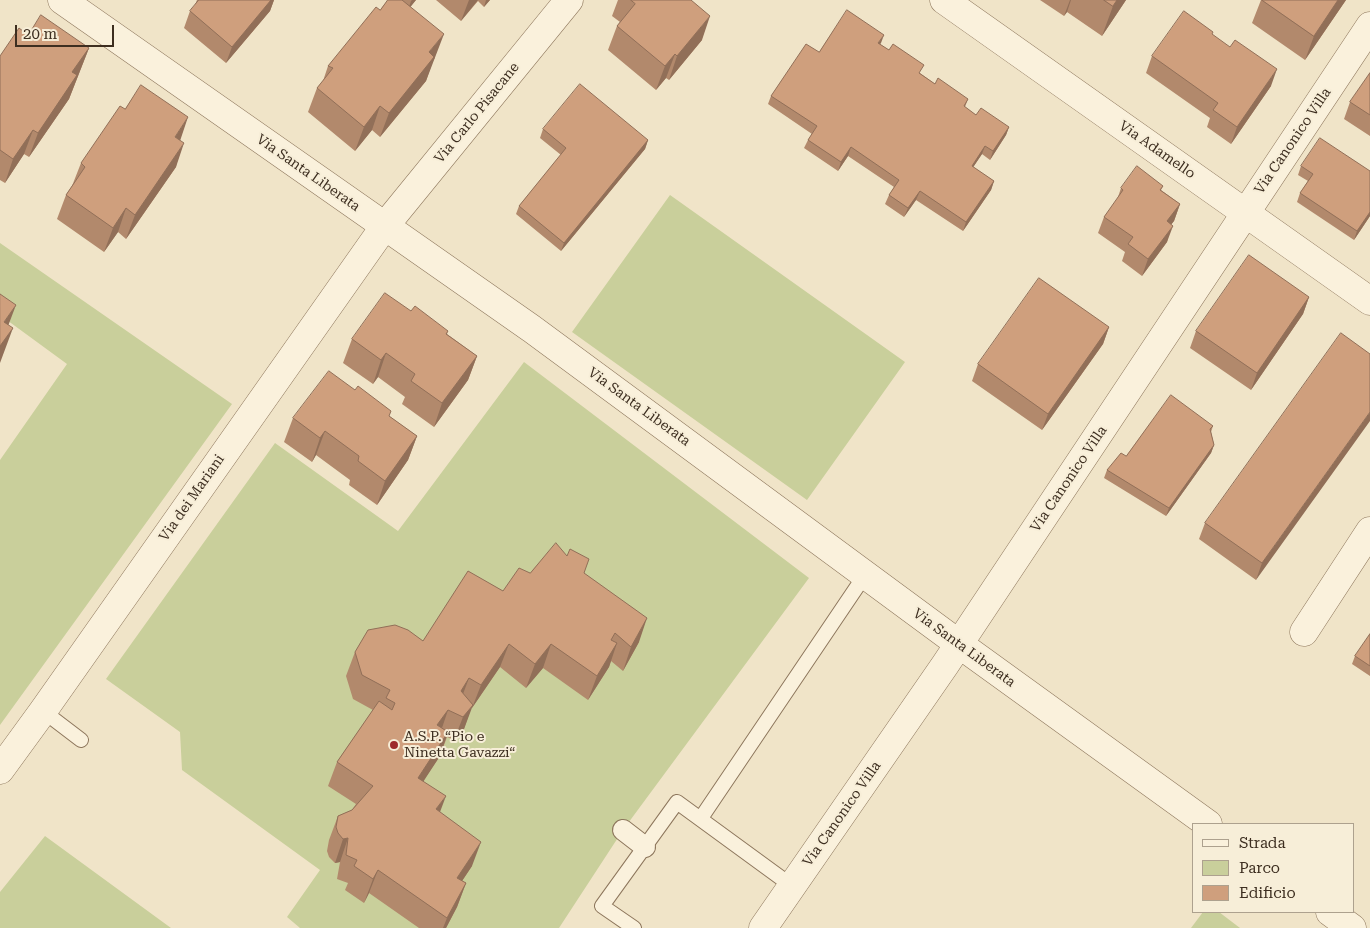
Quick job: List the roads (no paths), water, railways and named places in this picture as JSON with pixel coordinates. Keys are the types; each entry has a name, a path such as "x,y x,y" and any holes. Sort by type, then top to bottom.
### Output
{"street":[{"name":"Via Santa Liberata","path":"62,0 532,329 959,644 1207,823"},
{"name":"Via Carlo Pisacane","path":"384,226 569,0"},
{"name":"Via Adamello","path":"944,0 1370,301"},
{"name":"Via Canonico Villa","path":"764,928 959,644 1370,26"},
{"name":"Via dei Mariani","path":"0,770 384,226"},
{"path":"1304,632 1370,531"},
{"path":"622,830 645,847"},
{"path":"1331,913 1352,928"}],"lane":[{"path":"701,818 865,575"},
{"path":"43,711 81,740"},
{"path":"634,928 602,906 678,802 792,886"}],"place":[{"name":"A.S.P. “Pio e Ninetta Gavazzi“","path":"394,745"}]}
